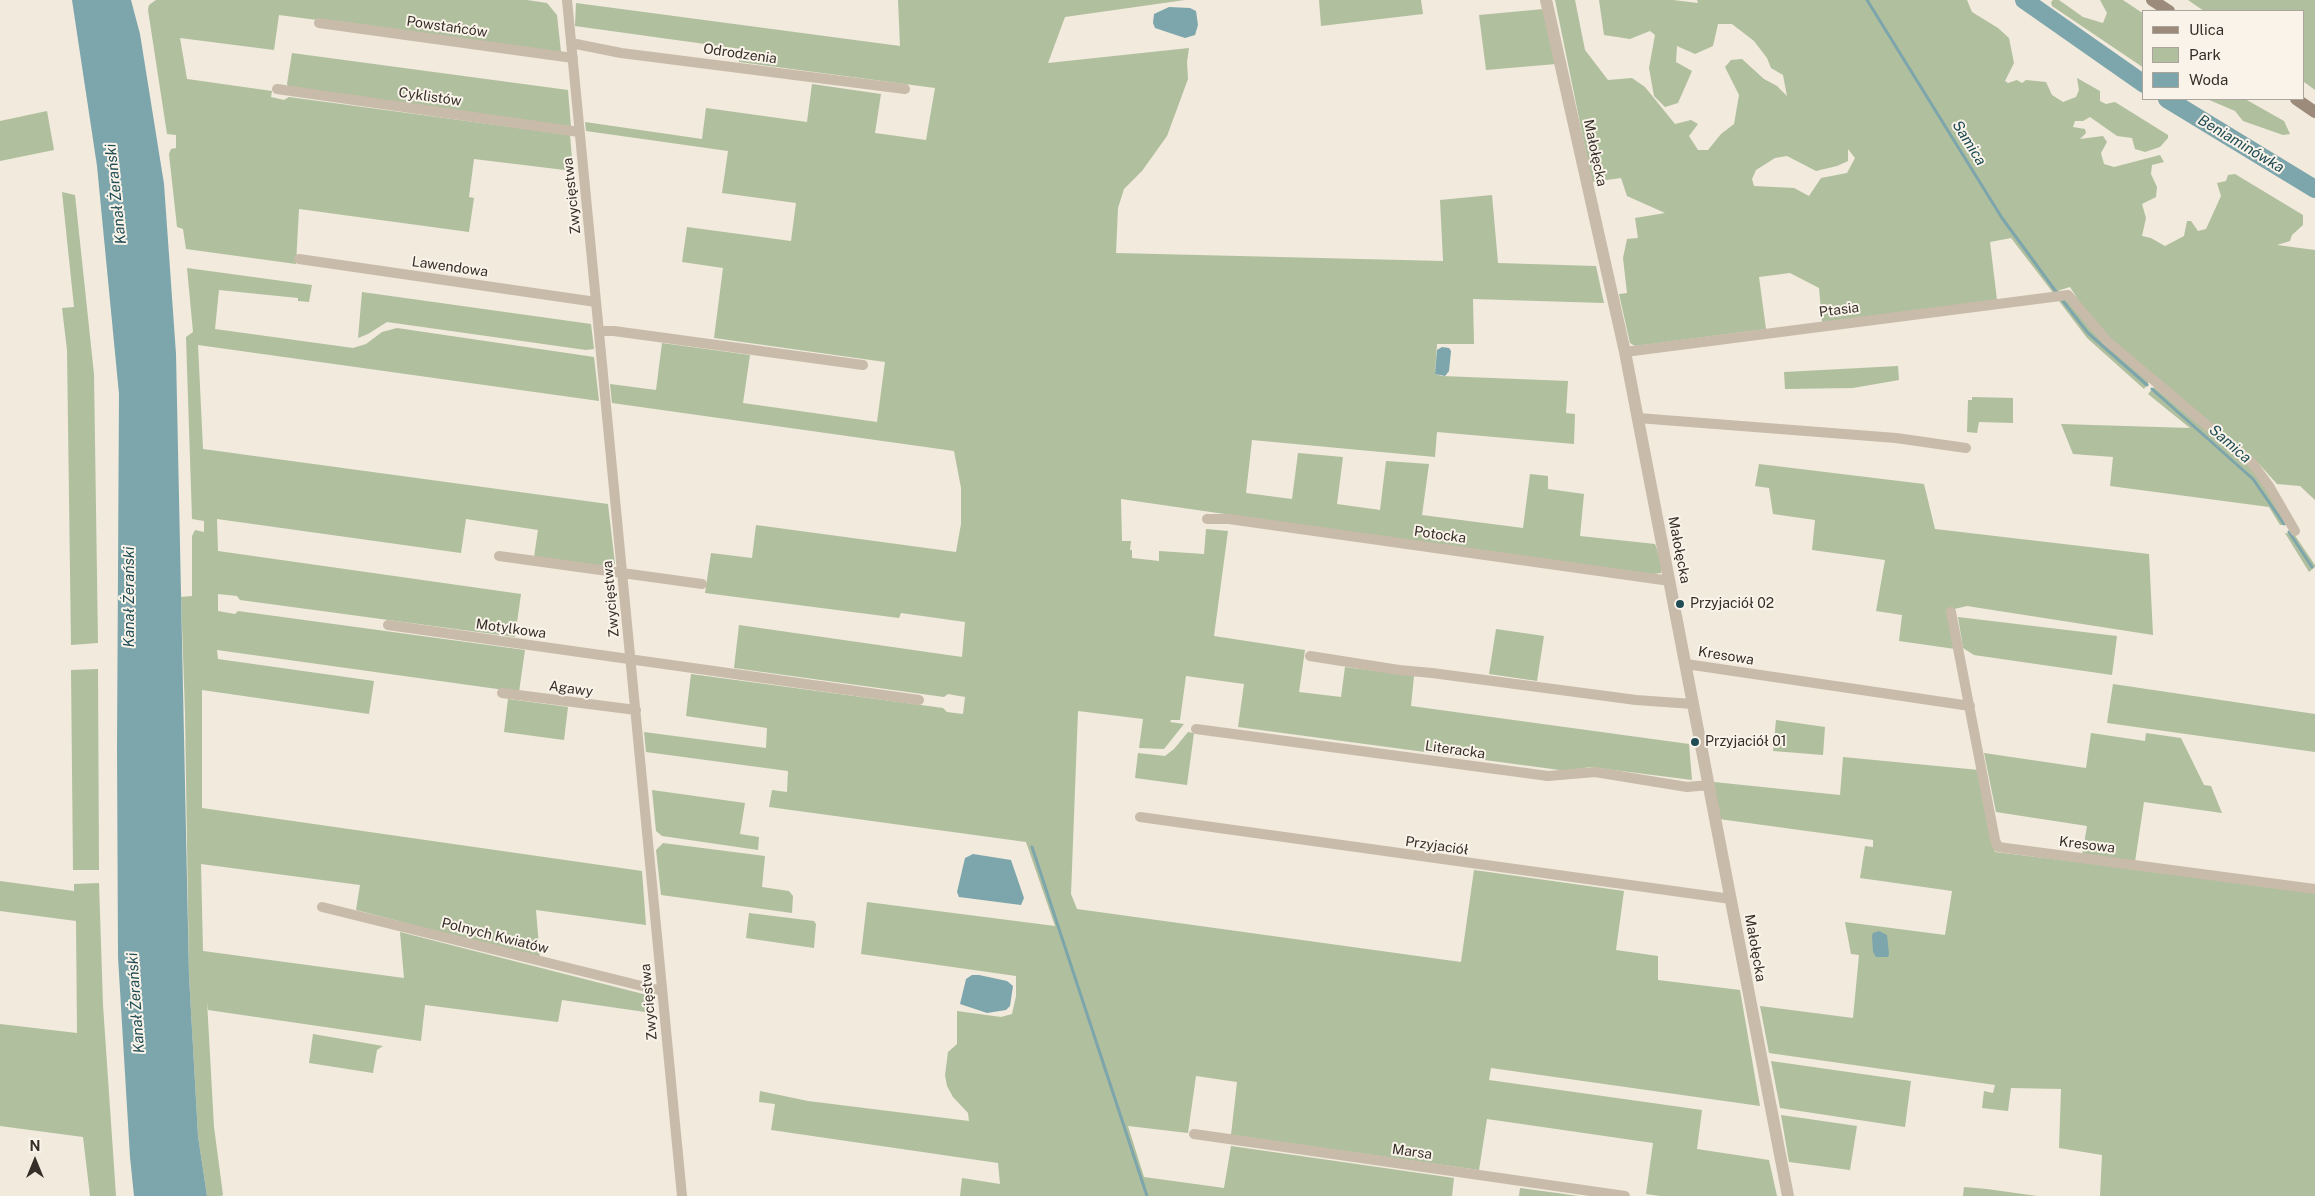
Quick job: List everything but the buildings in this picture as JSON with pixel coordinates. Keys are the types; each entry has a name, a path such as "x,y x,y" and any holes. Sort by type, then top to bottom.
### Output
{"main road":[{"path":"2152,0 2167,10"},
{"path":"2297,100 2315,112"}],"street":[{"name":"Zwycięstwa","path":"567,0 682,1196"},
{"name":"Małołęcka","path":"1546,0 1625,352 1788,1196"},
{"name":"Powstańców","path":"318,24 573,58"},
{"name":"Odrodzenia","path":"571,43 621,53 905,89"},
{"name":"Cyklistów","path":"277,89 579,132"},
{"name":"Lawendowa","path":"299,259 596,302"},
{"name":"Ptasia","path":"1625,352 2068,295 2107,341 2252,463 2269,486 2295,531"},
{"path":"599,331 614,331 863,365"},
{"path":"1638,418 1896,438 1966,448"},
{"name":"Potocka","path":"1207,519 1229,519 1670,581"},
{"path":"499,556 702,584"},
{"name":"Kresowa","path":"1951,612 1995,840 1998,846 2315,889"},
{"name":"Motylkowa","path":"388,626 920,700"},
{"path":"1310,656 1399,670 1636,700 1693,704"},
{"name":"Kresowa","path":"1686,664 1970,706"},
{"name":"Agawy","path":"502,693 636,710"},
{"name":"Literacka","path":"1196,729 1548,776 1595,772 1687,787 1710,785"},
{"name":"Przyjaciół","path":"1140,818 1731,900"},
{"name":"Polnych Kwiatów","path":"322,907 662,992"},
{"name":"Marsa","path":"1194,1134 1625,1196"}],"green space":[{"path":"156,0 527,0 547,3 557,15 561,52 279,15 274,50 180,38 187,79 272,91 271,97 284,100 289,97 570,135 573,171 474,159 469,197 474,198 469,232 299,209 296,264 186,249 183,229 177,227 169,154 171,149 176,148 176,135 167,134 148,10 149,5"},
{"path":"898,0 1185,0 1065,17 1048,63 1189,48 1187,62 1188,79 1167,136 1142,171 1124,189 1118,208 1116,253 1443,261 1440,200 1492,195 1498,263 1596,266 1604,303 1473,299 1474,344 1437,344 1435,374 1442,376 1568,381 1566,413 1575,414 1574,444 1437,432 1435,457 1252,440 1246,493 1292,499 1298,453 1343,457 1337,504 1380,510 1386,461 1429,464 1422,515 1523,528 1530,474 1548,476 1548,489 1584,494 1580,536 1655,544 1661,561 1661,573 1646,575 1121,499 1122,541 1131,541 1130,550 1132,550 1132,558 1159,561 1159,551 1204,554 1206,529 1228,531 1214,636 1305,650 1299,692 1341,697 1345,667 1414,676 1411,706 1689,744 1692,780 1590,767 1567,771 1238,727 1244,684 1186,676 1180,720 1171,720 1170,722 1184,724 1164,749 1139,748 1143,719 1078,711 1071,894 1077,909 1461,962 1474,870 1624,891 1616,950 1658,956 1658,980 1740,990 1760,1106 1491,1068 1489,1080 1702,1110 1697,1149 1769,1160 1777,1196 1660,1196 1646,1194 1653,1143 1487,1119 1479,1170 1231,1135 1237,1082 1196,1076 1188,1133 1128,1126 1144,1177 1224,1188 1231,1146 1454,1178 1452,1196 960,1196 962,1178 1000,1184 998,1163 771,1130 775,1104 759,1102 760,1091 808,1101 969,1121 968,1113 953,1097 947,1086 945,1075 948,1052 957,1044 957,1011 1001,1017 1012,1014 1016,996 1016,976 861,954 867,902 1055,926 1026,842 769,807 772,790 787,792 788,771 646,752 644,732 766,748 767,728 686,716 691,674 943,708 947,712 963,714 965,697 948,694 944,697 734,668 739,625 962,657 965,622 901,613 899,618 705,593 711,553 752,558 756,525 956,552 961,524 961,488 954,451 612,403 610,384 656,390 662,343 750,355 743,403 877,422 885,362 714,338 723,268 682,262 687,227 791,241 796,203 722,193 728,151 586,131 585,122 702,139 706,108 807,122 812,84 881,94 875,133 926,140 935,88 739,62 741,49 575,26 576,3 900,46"},
{"path":"1319,0 1421,0 1423,14 1321,26"},
{"path":"1555,0 1575,0 1585,50 1608,80 1632,78 1645,87 1675,124 1691,120 1698,124 1689,136 1698,150 1708,150 1721,134 1734,124 1739,95 1725,67 1731,60 1742,59 1787,96 1783,75 1771,68 1767,58 1754,41 1732,24 1718,24 1713,46 1695,54 1677,46 1676,62 1692,71 1678,103 1665,107 1654,96 1649,68 1655,35 1650,31 1630,39 1604,35 1599,0 1673,0 1698,3 1697,0 1967,0 1972,12 1998,28 2009,38 2014,63 2005,81 2008,83 2017,80 2022,83 2026,80 2046,82 2052,95 2063,102 2076,97 2079,90 2077,78 2100,91 2100,101 2106,104 2115,102 2168,135 2168,138 2160,147 2145,152 2135,149 2132,138 2117,136 2090,117 2083,121 2075,121 2073,127 2085,129 2086,133 2080,139 2103,136 2107,142 2101,153 2104,164 2114,167 2160,155 2164,162 2152,165 2151,174 2157,187 2156,197 2142,204 2146,218 2142,236 2151,238 2165,246 2184,236 2187,221 2191,221 2198,231 2206,229 2221,196 2217,183 2226,181 2228,175 2235,174 2303,215 2303,225 2292,235 2290,241 2277,245 2315,250 2315,500 2300,486 2277,484 2259,464 2095,326 2070,287 2054,294 2011,238 1990,242 1997,300 1822,322 1819,288 1790,273 1759,277 1766,329 1635,346 1630,343 1619,294 1627,293 1623,258 1627,239 1638,238 1635,218 1665,213 1627,196 1621,178 1592,182","holes":["1848,149 1855,158 1847,173 1821,178 1809,196 1794,188 1754,186 1752,179 1756,170 1775,158 1787,156 1816,171 1848,161"]},
{"path":"2059,0 2083,17 2103,23 2107,13 2100,0 2123,0 2142,13 2142,67 2052,6 2051,2"},
{"path":"2188,0 2315,0 2315,90 2305,83 2305,10 2203,10"},
{"path":"1544,9 1556,64 1486,70 1479,15"},
{"path":"292,53 568,90 571,127 289,88 287,84"},
{"path":"2209,100 2247,100 2284,121 2290,134 2283,135 2243,121 2235,111"},
{"path":"47,111 54,150 0,161 0,121"},
{"path":"62,192 75,195 94,374 98,643 71,645 67,350 62,308 74,307"},
{"path":"187,268 312,285 309,302 298,301 298,298 219,290 215,329 353,348 366,344 382,332 397,328 594,357 599,401 198,345 203,449 608,504 615,564 611,568 534,557 538,530 466,519 461,553 217,519 218,551 521,594 515,637 240,600 237,596 218,594 218,611 235,614 238,611 525,650 519,692 217,650 218,659 374,681 369,714 202,690 202,808 642,871 646,925 536,910 540,958 356,910 360,885 201,864 203,951 404,978 400,932 651,996 652,1013 562,1000 558,1022 425,1005 421,1041 208,1010 207,1001 214,1127 223,1195 221,1196 207,1196 198,1136 189,976 185,713 181,597 192,596 192,536 195,530 204,532 204,521 192,519 186,337 193,332"},
{"path":"362,292 591,324 594,349 586,350 387,322 358,338"},
{"path":"2065,299 2149,382 2144,389 2087,338 2059,301"},
{"path":"1898,366 1899,380 1853,388 1785,389 1784,372"},
{"path":"2154,387 2255,471 2289,525 2280,525 2269,507 2110,486 2113,457 2073,454 2061,424 2190,428 2148,394"},
{"path":"1972,397 2013,398 2013,423 1979,422 1977,433 1967,432 1968,400 1972,400"},
{"path":"1759,464 1924,484 1935,529 2149,554 2153,635 1967,606 1946,611 1955,649 1899,641 1902,615 1876,611 1885,560 1812,550 1815,520 1773,514 1769,488 1755,486"},
{"path":"2285,533 2294,534 2315,565 2309,572"},
{"path":"1958,617 2117,636 2112,675 1974,655 1963,648"},
{"path":"1496,629 1544,636 1537,681 1489,674"},
{"path":"98,669 99,870 73,870 71,670"},
{"path":"2113,684 2315,714 2315,752 2107,723"},
{"path":"508,699 568,707 564,740 504,732"},
{"path":"1776,720 1825,727 1823,755 1773,751"},
{"path":"1188,732 1194,733 1187,785 1135,778 1138,753 1165,756 1174,749"},
{"path":"2091,733 2145,741 2146,733 2181,738 2204,785 2211,786 2222,813 2144,802 2135,862 2082,856 2087,826 1996,812 1984,753 2086,768"},
{"path":"1843,757 1979,770 1995,852 2315,891 2315,1196 2100,1196 2102,1155 2059,1148 2061,1089 2011,1088 2008,1111 1982,1108 1984,1091 1993,1093 1995,1085 1769,1053 1760,1006 1853,1018 1859,955 1851,954 1845,922 1945,935 1952,891 1860,878 1865,846 1873,847 1873,840 1719,819 1714,782 1840,795"},
{"path":"652,790 745,803 740,834 759,837 758,850 662,836 656,831"},
{"path":"663,843 765,856 762,887 789,891 793,896 792,913 661,895 656,850"},
{"path":"0,881 74,891 74,884 99,883 103,1005 116,1196 90,1196 83,1137 0,1126 0,1024 77,1033 76,921 0,911"},
{"path":"749,913 814,921 816,924 814,948 746,938"},
{"path":"313,1034 383,1046 377,1050 373,1073 309,1063"},
{"path":"1771,1061 1911,1081 1905,1127 1780,1108"},
{"path":"1781,1115 1857,1126 1850,1170 1789,1162"},
{"path":"1964,1187 1987,1189 2037,1196 1963,1196"},
{"path":"1520,1188 1579,1196 1519,1196"}],"water":[{"name":"Kanał Żerański","path":"72,0 131,0 140,34 164,184 176,354 189,976 198,1136 207,1196 134,1196 118,957 119,394 97,166"},
{"path":"1169,7 1190,8 1196,11 1198,25 1195,35 1185,38 1155,28 1153,23 1154,14"},
{"path":"1442,347 1449,348 1451,351 1449,371 1445,376 1435,374 1437,350"},
{"path":"973,854 1011,860 1024,898 1021,905 959,897 957,892 965,858"},
{"path":"1879,931 1887,935 1888,957 1876,957 1873,952 1872,936 1873,933"},
{"path":"972,975 1007,981 1013,986 1010,1006 1006,1010 987,1013 960,1004 966,979"}],"waterway":[{"name":"Samica","path":"1867,0 2002,218 2057,293"},
{"name":"Beniaminówka","path":"2024,0 2142,83"},
{"name":"Beniaminówka","path":"2169,100 2315,189"},
{"name":"Samica","path":"2063,301 2088,333 2147,385"},
{"name":"Samica","path":"2152,389 2253,479 2284,524"},
{"name":"Samica","path":"2289,532 2312,567"},
{"path":"1032,847 1147,1196"}],"place":[{"name":"Przyjaciół 02","path":"1680,604"},
{"name":"Przyjaciół 01","path":"1695,742"}]}
